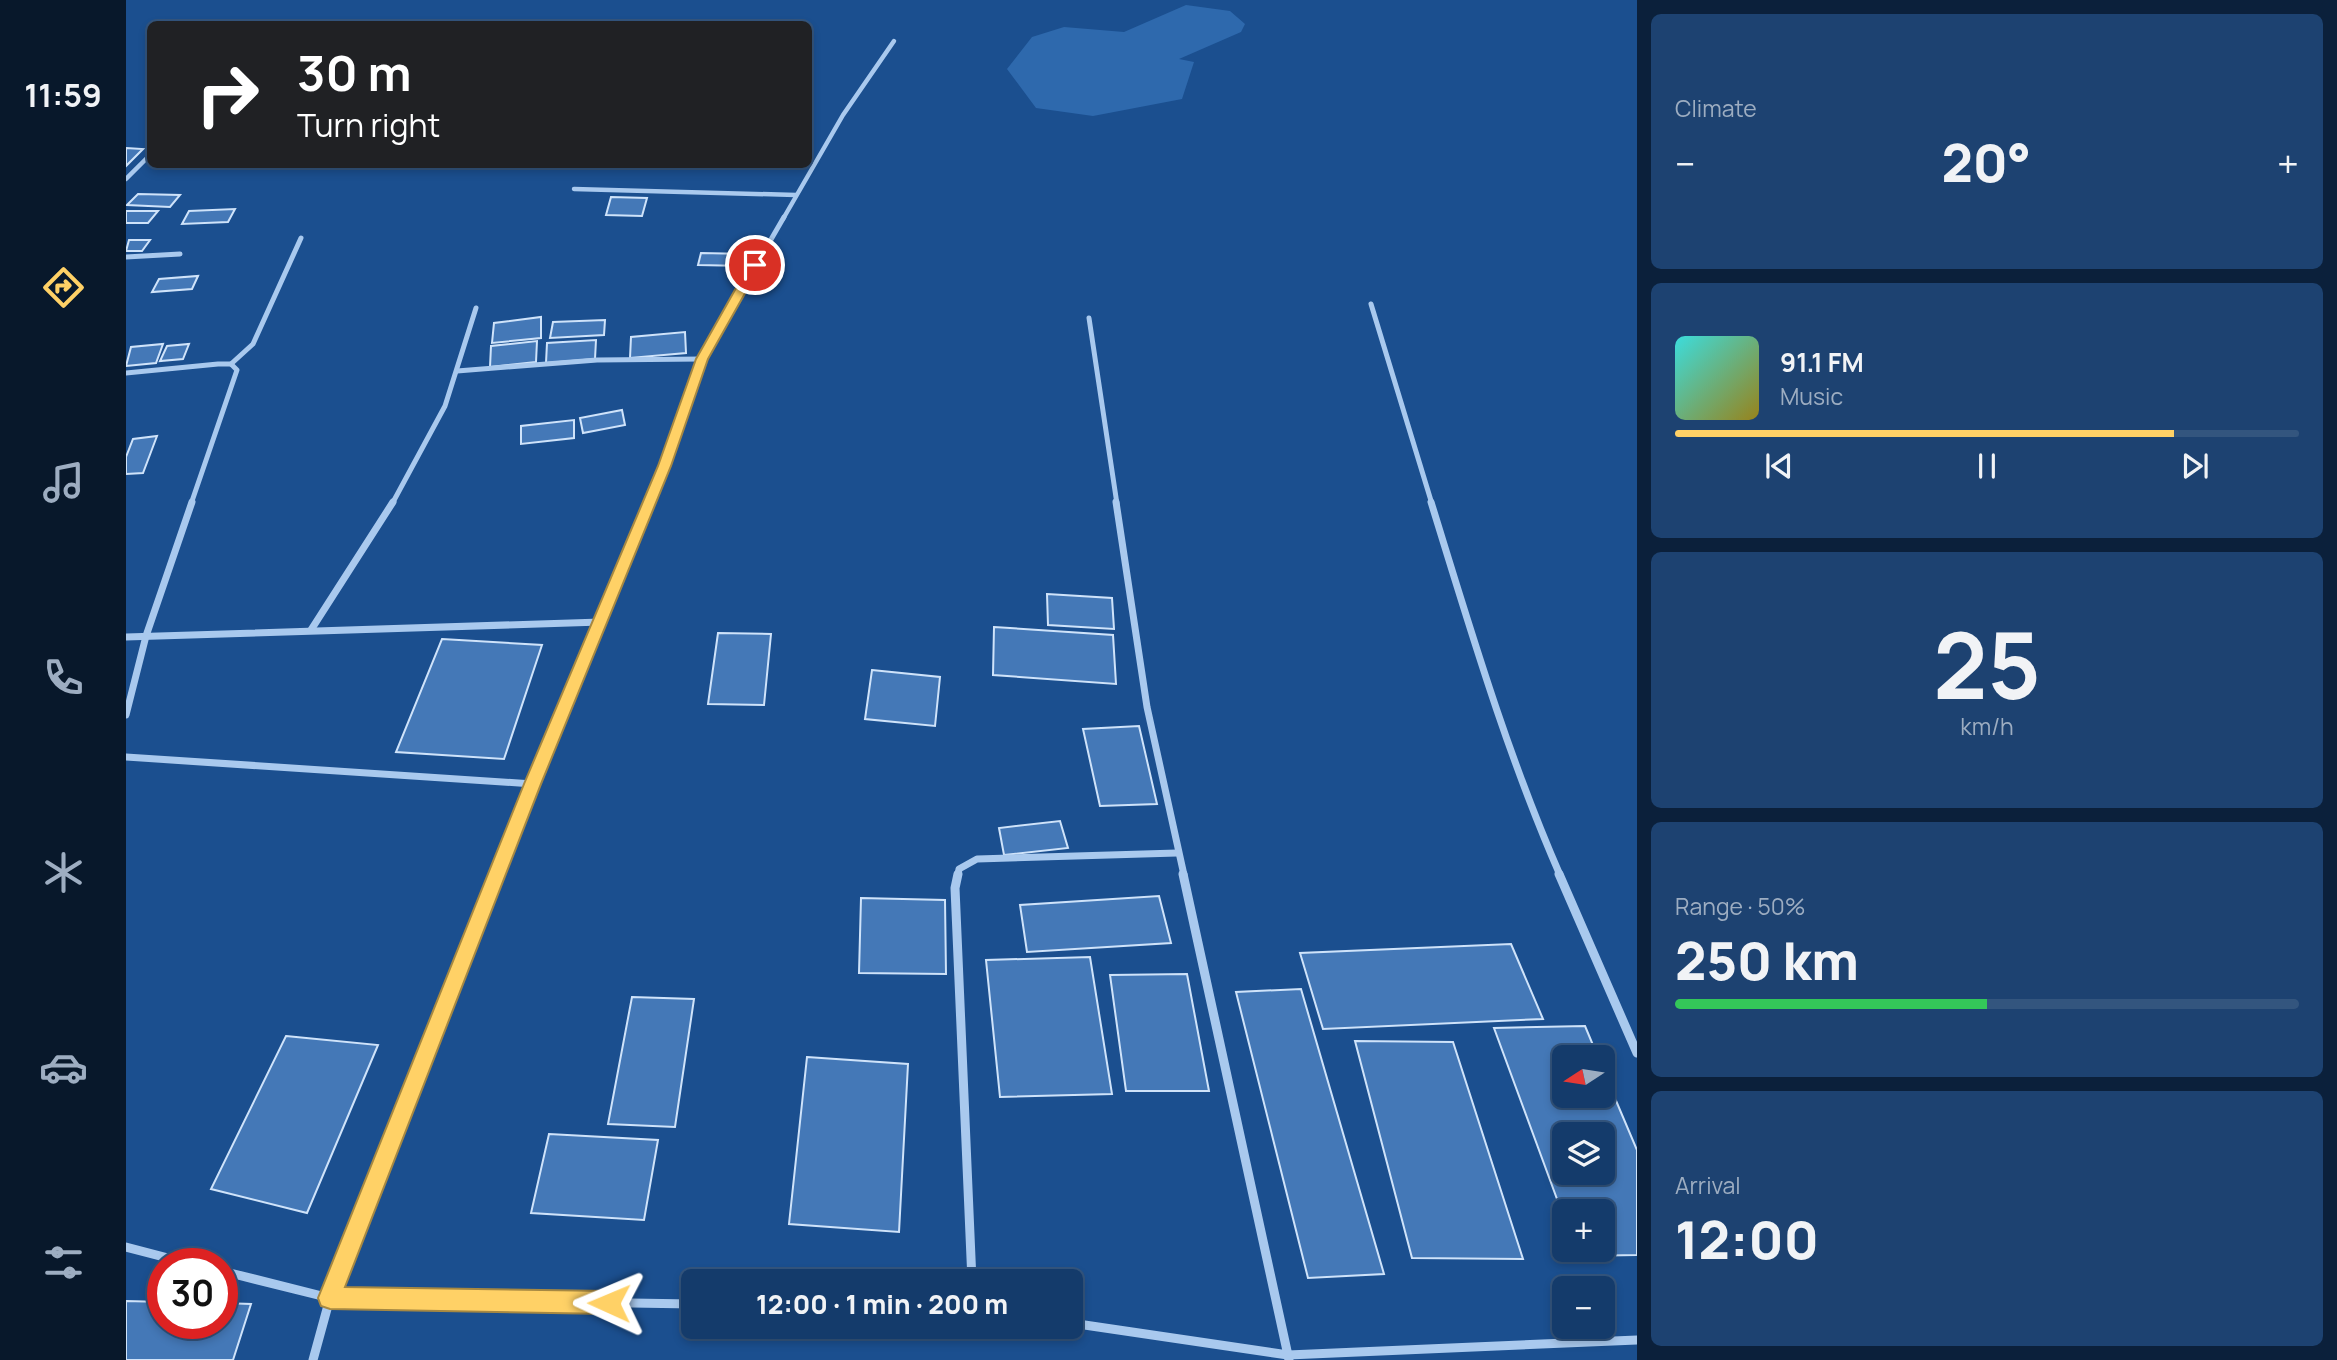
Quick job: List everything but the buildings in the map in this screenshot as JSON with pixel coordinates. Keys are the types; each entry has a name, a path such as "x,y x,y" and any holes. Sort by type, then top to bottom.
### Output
{"street":[{"path":"812,168 859,88 894,41"},
{"path":"126,179 147,158"},
{"path":"313,1360 330,1298 533,784 664,466 702,359 812,168"},
{"path":"574,189 796,195"},
{"path":"126,373 231,364 253,344 301,238"},
{"path":"126,257 180,254"},
{"path":"1371,304 1483,672 1523,786 1637,1053"},
{"path":"311,629 415,464 439,420 476,308"},
{"path":"1089,318 1147,707 1288,1357"},
{"path":"457,371 597,360 702,359"},
{"path":"126,715 146,636 237,370 231,364"},
{"path":"126,637 311,629 601,622"},
{"path":"126,757 533,784"},
{"path":"971,1269 955,888 959,870 977,859 1177,853"},
{"path":"126,1247 147,1252"},
{"path":"238,1275 330,1298 681,1304"},
{"path":"1083,1325 1288,1357 1637,1340"}],"shaded area":[{"path":"1186,5 1230,11 1245,24 1241,32 1179,59 1194,62 1182,99 1093,116 1036,108 1007,69 1032,37 1064,27 1124,32"}],"route":[{"path":"609,1303 330,1298 533,784 664,466 702,359 755,265"}]}
